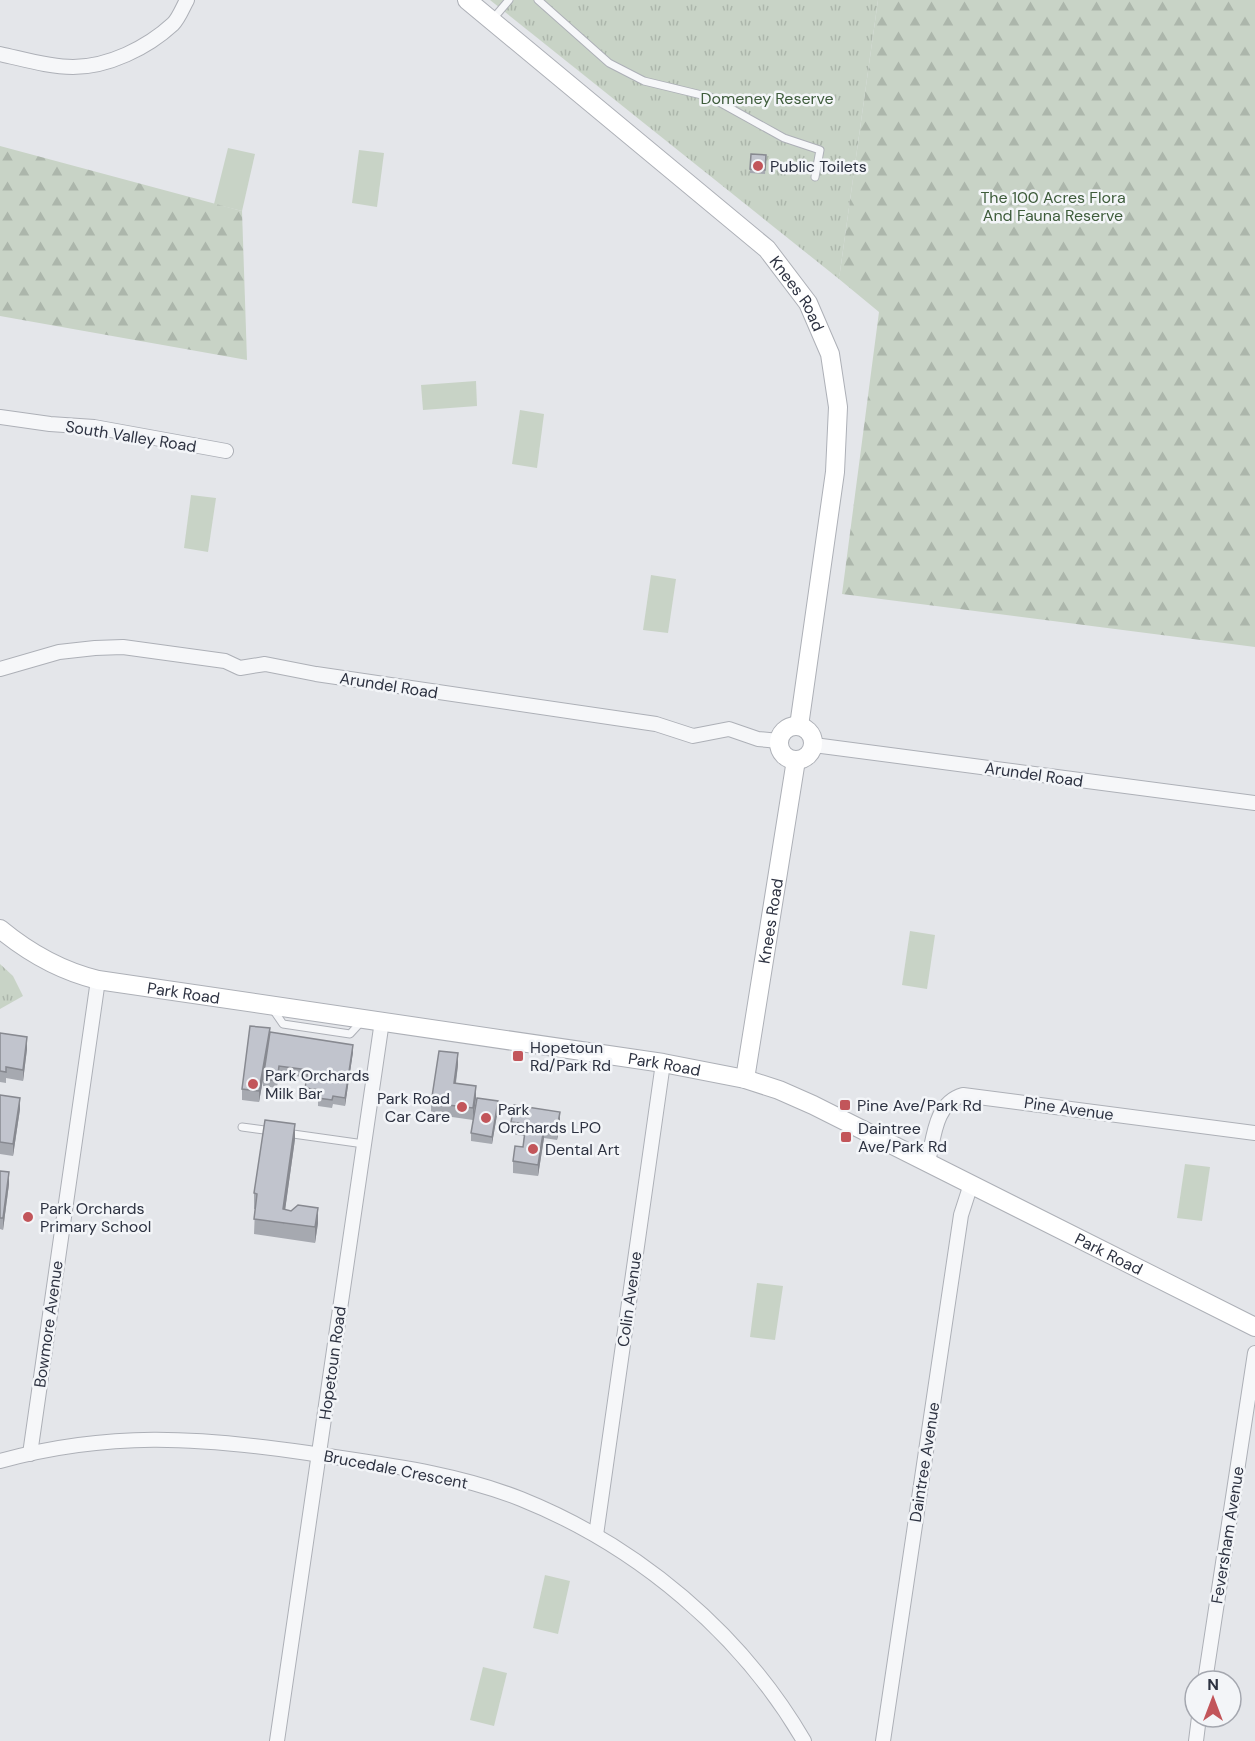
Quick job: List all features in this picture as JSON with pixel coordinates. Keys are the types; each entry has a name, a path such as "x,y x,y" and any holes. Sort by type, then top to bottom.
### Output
{"street":[{"path":"0,54 36,63 73,67 113,61 147,43 174,23 187,0"},
{"name":"Knees Road","path":"467,0 766,249 808,303 830,354 838,407 834,484 799,726"},
{"name":"South Valley Road","path":"0,417 94,427 226,451"},
{"name":"Arundel Road","path":"0,669 59,652 123,647 225,661 240,668 265,664 327,676 656,724 693,736 729,729 758,739 779,741"},
{"path":"799,726 808,730 814,745 810,754 796,760 790,759 782,752 779,741 784,731 799,726"},
{"name":"Arundel Road","path":"814,745 1255,803"},
{"name":"Knees Road","path":"745,1079 796,760"},
{"name":"Park Road","path":"0,929 53,964 98,980 268,1003 663,1063 745,1079 779,1090 813,1105 1255,1327"},
{"name":"Bowmore Avenue","path":"30,1454 98,980"},
{"name":"Hopetoun Road","path":"277,1741 364,1144 374,1020"},
{"name":"Colin Avenue","path":"596,1535 663,1063"},
{"name":"Pine Avenue","path":"928,1162 941,1111 950,1100 963,1095 1255,1133"},
{"name":"Daintree Avenue","path":"883,1741 961,1215 971,1184"},
{"name":"Feversham Avenue","path":"1207,1669 1255,1353"},
{"name":"Brucedale Crescent","path":"0,1461 105,1440 172,1439 246,1444 417,1470 478,1485 521,1499 596,1535 676,1591 715,1626 754,1668 804,1741"}],"lane":[{"path":"492,20 509,0"},
{"path":"538,0 609,63 644,81 710,97 784,138 820,150 815,177"},
{"path":"243,1127 364,1144"}],"green space":[{"name":"Domeney Reserve","path":"490,0 878,0 839,279"},
{"name":"The 100 Acres Flora And Fauna Reserve","path":"878,0 1255,0 1255,647 842,594 879,312 839,279"},
{"path":"0,146 242,211 247,360 0,316"},
{"path":"228,148 255,154 242,211 214,204"},
{"path":"359,150 384,153 377,207 352,203"},
{"path":"476,381 477,406 423,410 421,385"},
{"path":"520,410 544,414 537,468 512,464"},
{"path":"191,495 216,498 208,552 184,548"},
{"path":"651,575 676,579 668,633 643,630"},
{"path":"910,931 935,935 927,989 902,985"},
{"path":"0,964 13,976 23,996 0,1009"},
{"path":"1185,1164 1210,1167 1202,1221 1177,1218"},
{"path":"757,1283 783,1286 775,1340 750,1337"},
{"path":"545,1575 570,1581 558,1634 533,1628"},
{"path":"483,1667 507,1673 494,1726 470,1720"}],"building":[{"name":"Public Toilets","path":"751,154 766,155 765,170 750,169"},
{"name":"Park Orchards Milk Bar","path":"250,1026 270,1028 259,1091 242,1089"},
{"path":"270,1032 353,1045 345,1098 333,1096 332,1100 318,1098 319,1090 305,1088 308,1070 279,1066 277,1081 263,1079"},
{"path":"0,1033 27,1037 23,1070 6,1067 6,1072 0,1071"},
{"path":"439,1051 458,1053 454,1083 476,1086 473,1108 431,1103"},
{"path":"0,1095 20,1098 13,1144 0,1142"},
{"name":"Park Orchards LPO","path":"477,1098 498,1101 492,1137 471,1133"},
{"path":"514,1105 560,1112 557,1128 544,1127 538,1165 513,1161 515,1146 523,1147 526,1124 511,1122"},
{"path":"265,1120 295,1124 283,1209 291,1211 298,1205 318,1208 315,1227 254,1219 257,1194 254,1193"},
{"path":"0,1171 9,1172 3,1218 0,1218"}],"place":[{"name":"Public Toilets","path":"758,166"},
{"name":"Hopetoun Rd/Park Rd","path":"518,1056"},
{"name":"Park Orchards Milk Bar","path":"253,1084"},
{"name":"Pine Ave/Park Rd","path":"845,1105"},
{"name":"Park Road Car Care","path":"462,1107"},
{"name":"Park Orchards LPO","path":"486,1118"},
{"name":"Daintree Ave/Park Rd","path":"846,1137"},
{"name":"Dental Art","path":"533,1149"},
{"name":"Park Orchards Primary School","path":"28,1217"}]}
